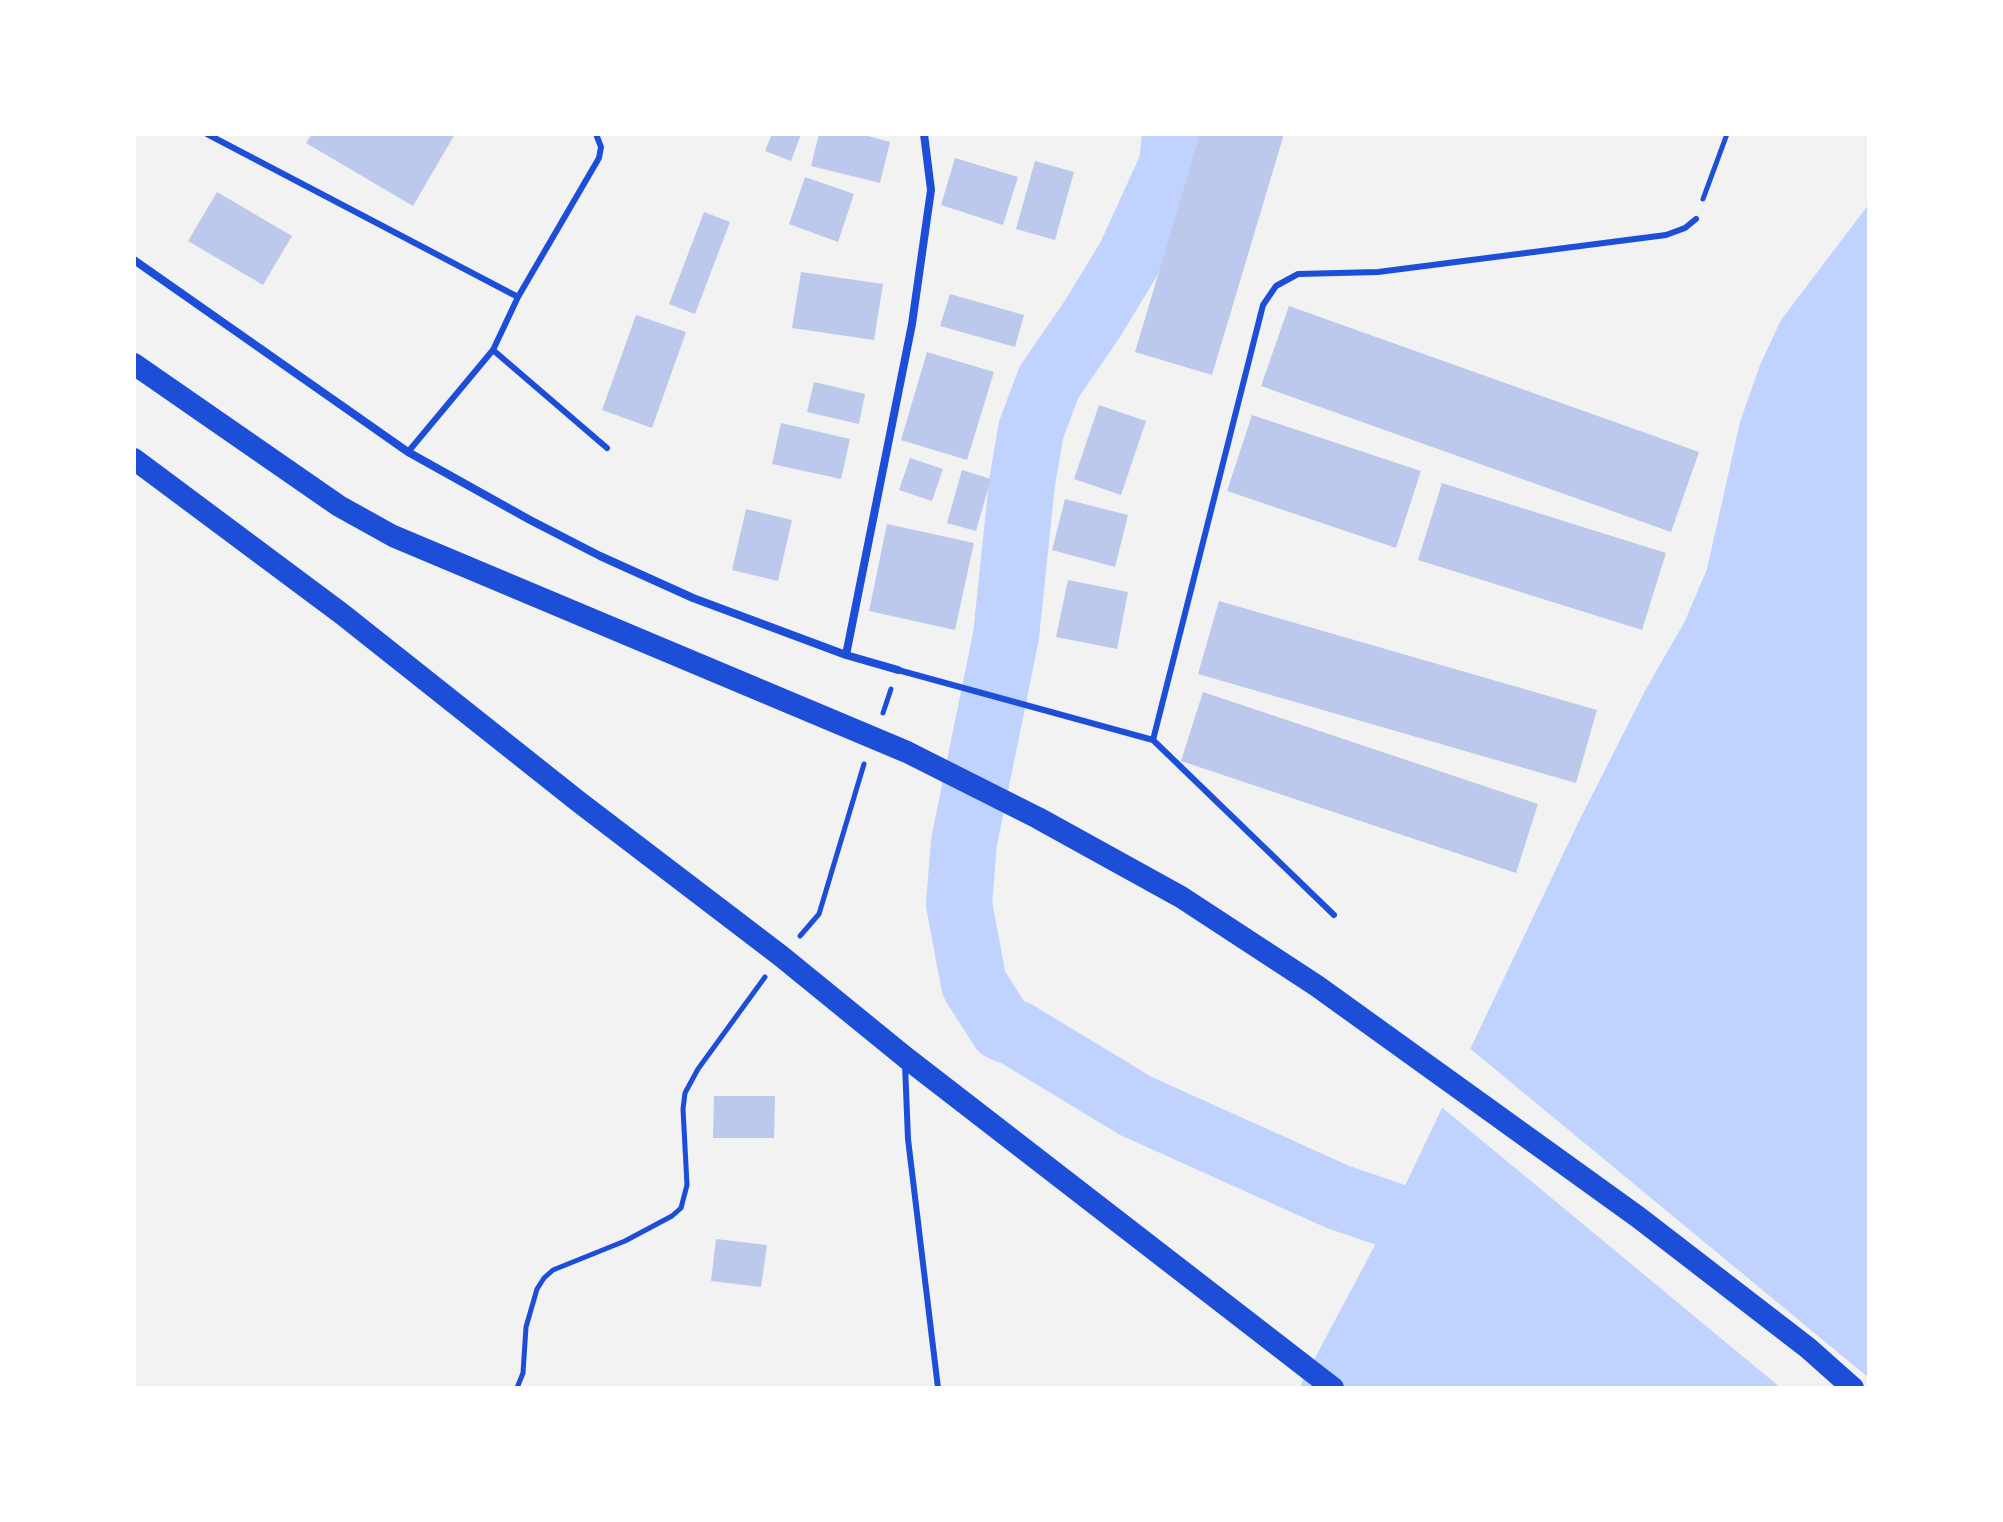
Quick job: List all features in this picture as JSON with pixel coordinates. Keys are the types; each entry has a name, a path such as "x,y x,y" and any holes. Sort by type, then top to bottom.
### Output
{"highway":[{"path":"134,364 339,506 393,536 907,752 1038,818 1181,897 1317,986 1638,1217 1808,1348 1853,1388"},
{"path":"134,459 342,614 579,802 781,956 905,1057 1333,1388"}],"street":[{"path":"846,655 912,324 931,190 924,134"},
{"path":"134,260 408,452 600,556 693,598 846,655 898,670"}],"lane":[{"path":"207,134 518,297"},
{"path":"408,452 493,350 518,297 599,158 601,147 596,134"},
{"path":"1153,740 1263,305 1276,286 1298,274 1378,272 1666,235 1685,228 1696,219"},
{"path":"493,350 607,448"},
{"path":"898,670 1153,740 1334,915"},
{"path":"905,1057 908,1139 938,1388"}],"path":[{"path":"1696,219 1727,134"},
{"path":"878,725 898,670"},
{"path":"517,1388 523,1373 526,1327 537,1289 544,1278 553,1270 625,1241 681,1208 687,1185 685,1093 698,1069 781,956 819,914 868,753"}],"water":[{"path":"1869,204 1869,1388 1299,1388 1391,1215 1578,823 1646,689 1685,621 1707,569 1740,422 1760,365 1781,320"}],"pier":[{"path":"1467,1046 1869,1378 1869,1388 1781,1388 1439,1105"}],"building":[{"path":"312,134 455,134 413,206 306,143"},
{"path":"772,134 801,134 791,161 765,151"},
{"path":"819,134 861,134 890,142 880,183 811,166"},
{"path":"1200,134 1284,134 1212,375 1135,352"},
{"path":"955,158 1018,177 1003,225 941,205"},
{"path":"1035,161 1074,172 1055,240 1016,229"},
{"path":"805,177 854,194 838,242 789,224"},
{"path":"217,192 292,236 263,285 188,241"},
{"path":"704,212 730,222 695,314 669,304"},
{"path":"801,272 883,284 874,340 792,328"},
{"path":"950,294 1024,315 1015,347 940,326"},
{"path":"1289,306 1699,452 1671,532 1261,386"},
{"path":"636,315 686,332 652,428 602,410"},
{"path":"927,352 994,372 967,460 901,440"},
{"path":"814,382 865,394 859,424 807,412"},
{"path":"1099,405 1146,421 1121,495 1074,479"},
{"path":"1252,415 1421,471 1396,548 1227,491"},
{"path":"781,423 850,439 841,479 772,464"},
{"path":"910,458 943,469 932,501 899,490"},
{"path":"962,470 991,479 976,531 947,523"},
{"path":"1442,483 1666,553 1642,630 1418,560"},
{"path":"1065,499 1128,515 1115,567 1052,550"},
{"path":"746,509 792,520 778,581 732,570"},
{"path":"887,524 974,543 955,630 869,611"},
{"path":"1068,580 1128,592 1117,649 1056,637"},
{"path":"1219,601 1597,710 1576,783 1198,674"},
{"path":"1203,692 1538,804 1516,873 1181,761"},
{"path":"714,1096 775,1096 774,1138 713,1138"},
{"path":"716,1239 767,1245 761,1287 711,1281"}],"waterway":[{"path":"1175,134 1172,165 1130,257 1049,382 1031,430 1022,483 1006,636 964,842 959,904 974,984 1002,1028 1136,1106 1338,1197 1391,1215"}]}
